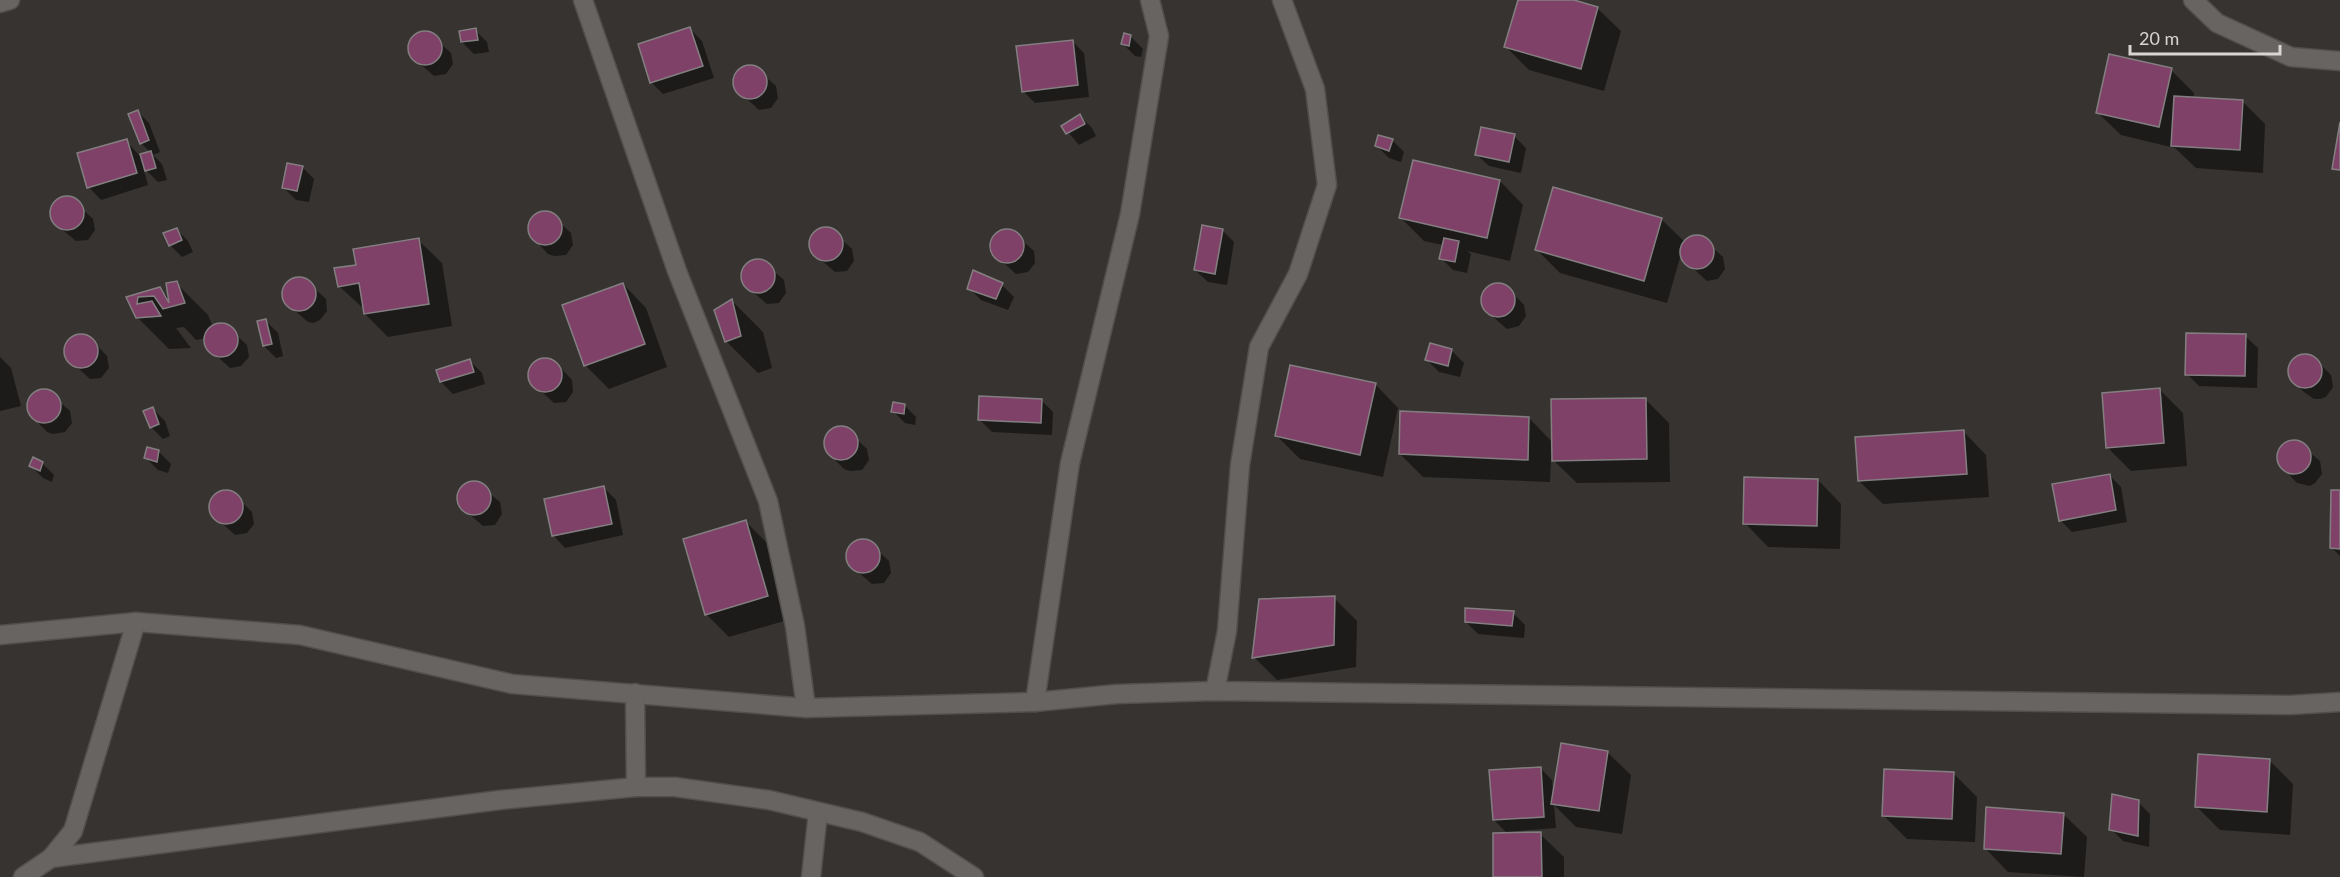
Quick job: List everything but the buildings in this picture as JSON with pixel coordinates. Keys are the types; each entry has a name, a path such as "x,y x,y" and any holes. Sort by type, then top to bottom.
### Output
{"street":[{"path":"0,3 10,0"},
{"path":"583,0 677,271 768,501 795,626 806,708"},
{"path":"1035,702 1070,464 1130,214 1159,36 1150,0"},
{"path":"1215,691 1227,631 1240,465 1259,347 1298,274 1327,185 1315,88 1282,0"},
{"path":"2193,0 2217,23 2291,57 2340,61"},
{"path":"0,635 136,622 300,635 512,684 806,708 1035,702 1117,694 1215,691 2290,705 2340,702"},
{"path":"23,877 51,858 73,831 136,622"},
{"path":"635,693 636,787"},
{"path":"51,858 500,800 636,787 675,787 769,800 862,822 920,842 974,877"},
{"path":"811,877 818,812"}]}
